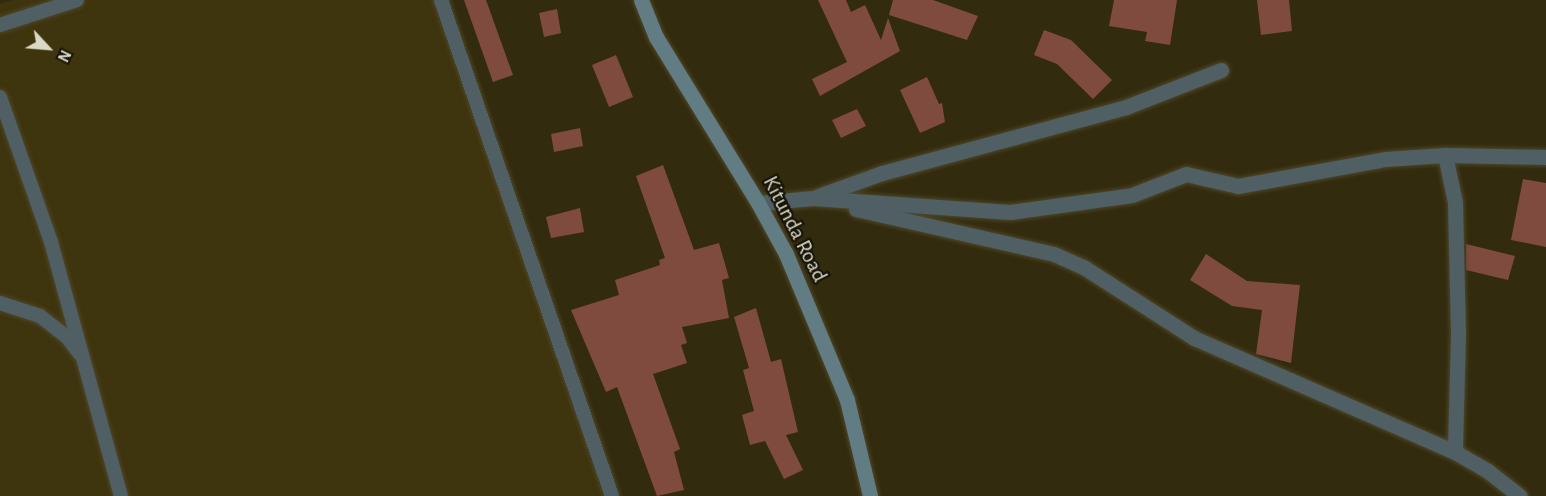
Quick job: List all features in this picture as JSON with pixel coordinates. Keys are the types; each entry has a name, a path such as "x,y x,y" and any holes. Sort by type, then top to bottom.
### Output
{"street":[{"name":"Kitunda Road","path":"641,0 656,37 758,203 811,309 847,400 870,496"},
{"path":"813,198 882,173 1126,107 1221,70"},
{"path":"758,203 813,198 1010,212 1132,195 1186,174 1238,186 1385,159 1445,155 1546,157"},
{"path":"1445,155 1455,202 1458,334 1455,452"},
{"path":"813,198 1054,254 1085,268 1194,338 1455,452 1522,495"}],"lane":[{"path":"2,27 77,0"},
{"path":"441,0 612,496"},
{"path":"0,97 51,242 121,496"},
{"path":"0,303 28,310 47,321 67,337 84,360"}],"shaded area":[{"path":"13,0 449,0 521,228 619,496 0,496 0,4"}],"building":[{"path":"464,0 486,0 513,75 493,82"},
{"path":"818,0 846,0 851,12 865,5 881,40 888,18 900,51 820,96 812,79 847,62"},
{"path":"893,0 933,0 978,16 967,40 889,15"},
{"path":"1114,0 1177,0 1170,45 1145,41 1147,32 1109,26"},
{"path":"1257,0 1289,0 1292,31 1261,35"},
{"path":"557,9 561,33 544,37 539,13"},
{"path":"1044,30 1071,40 1112,80 1093,99 1057,64 1034,55"},
{"path":"616,55 633,97 609,107 592,65"},
{"path":"927,77 939,104 942,103 945,122 920,133 900,90"},
{"path":"857,109 866,126 841,138 832,120"},
{"path":"580,128 583,146 554,152 551,134"},
{"path":"663,165 694,250 719,243 729,278 722,280 729,318 682,327 687,343 681,345 687,363 653,374 680,449 674,452 684,490 657,496 617,387 606,392 571,310 619,295 615,280 660,265 659,260 665,258 636,176"},
{"path":"1523,179 1546,183 1546,247 1511,240"},
{"path":"580,208 584,232 551,238 546,217"},
{"path":"1466,244 1515,256 1508,280 1466,270"},
{"path":"1206,254 1247,281 1300,285 1291,363 1256,354 1262,310 1232,306 1190,280"},
{"path":"756,308 771,362 781,359 798,432 786,435 803,470 784,479 765,441 750,445 742,415 754,411 743,370 749,368 734,317"}]}
